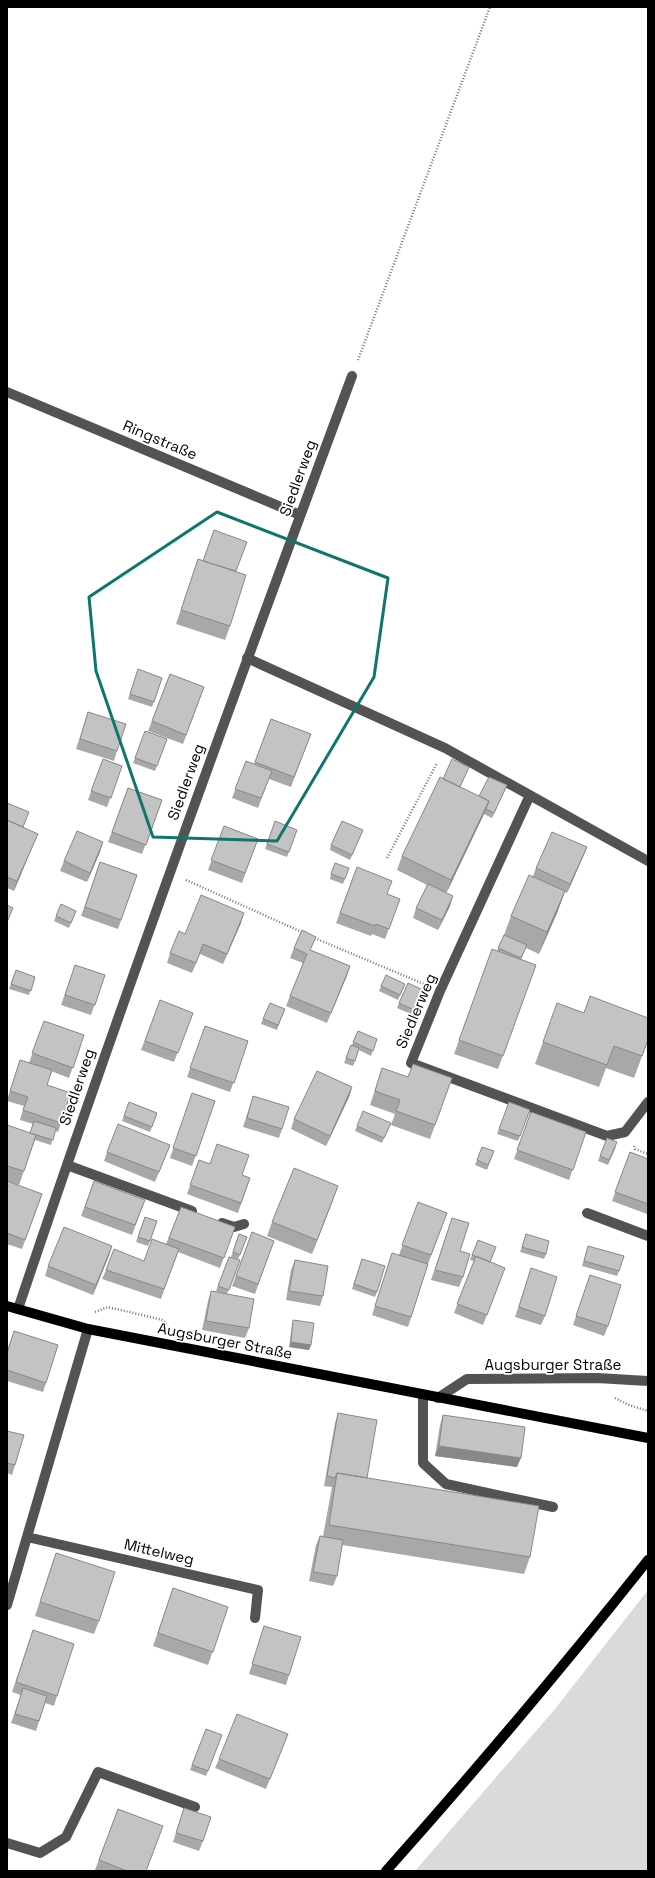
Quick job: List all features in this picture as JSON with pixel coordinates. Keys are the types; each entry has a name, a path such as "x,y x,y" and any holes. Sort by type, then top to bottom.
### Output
{"main road":[{"name":"Augsburger Straße","path":"7,1306 88,1329 648,1438"},
{"path":"386,1871 495,1747 589,1635 648,1560"}],"street":[{"name":"Siedlerweg","path":"18,1309 170,872 247,658 352,376"},
{"name":"Ringstraße","path":"7,392 300,515"},
{"path":"247,658 445,748 648,861"},
{"name":"Siedlerweg","path":"530,795 440,991 411,1063 607,1136 625,1132 648,1102"},
{"path":"67,1165 234,1227 244,1224"},
{"path":"587,1213 648,1236"},
{"path":"8,1600 88,1329"},
{"name":"Augsburger Straße","path":"438,1398 467,1379 597,1378 648,1381"},
{"path":"423,1395 423,1463 446,1484 553,1507"},
{"name":"Mittelweg","path":"27,1537 258,1590 255,1618"},
{"path":"7,1843 40,1853 66,1837 98,1772 195,1808"}],"path":[{"path":"352,376 490,7"},
{"path":"387,858 445,748"},
{"path":"170,872 310,936 440,991"}],"highlighted area":[{"path":"217,512 388,578 374,677 277,841 153,837 96,671 89,597"}],"shaded area":[{"path":"648,1590 648,1871 415,1871 555,1709"}],"building":[{"path":"214,530 247,542 236,571 203,561"},
{"path":"198,559 246,575 230,626 181,610"},
{"path":"138,669 162,678 154,702 130,694"},
{"path":"170,674 204,687 186,735 152,721"},
{"path":"88,712 126,724 117,751 80,739"},
{"path":"271,719 311,734 294,777 255,762"},
{"path":"145,731 167,739 157,766 135,758"},
{"path":"103,759 122,766 111,798 91,791"},
{"path":"452,759 469,767 460,787 443,779"},
{"path":"246,761 272,771 261,798 235,789"},
{"path":"440,777 489,801 451,880 402,856"},
{"path":"489,777 507,785 494,813 486,809 489,801 479,796"},
{"path":"128,788 162,800 146,845 112,832"},
{"path":"7,803 29,812 23,827 7,820"},
{"path":"7,820 38,834 17,881 7,877"},
{"path":"275,821 297,830 289,852 267,844"},
{"path":"342,821 363,830 352,855 331,845"},
{"path":"224,826 258,839 245,873 211,860"},
{"path":"77,831 103,842 90,873 64,861"},
{"path":"552,832 587,847 570,884 536,868"},
{"path":"100,862 137,875 121,920 85,907"},
{"path":"335,863 349,868 345,879 331,874"},
{"path":"357,867 392,881 387,894 400,899 389,929 376,924 375,926 340,913"},
{"path":"529,875 565,891 547,932 511,916"},
{"path":"428,884 453,896 442,920 416,908"},
{"path":"201,895 244,913 227,954 203,944 196,963 170,953 179,931 185,934"},
{"path":"61,904 76,911 71,923 56,916"},
{"path":"7,905 13,908 7,922"},
{"path":"302,930 316,937 310,950 350,966 331,1013 290,996 307,954 294,948"},
{"path":"504,935 527,945 521,958 498,948"},
{"path":"492,949 536,965 503,1056 459,1040"},
{"path":"75,965 105,975 95,1005 65,995"},
{"path":"16,970 35,977 31,991 11,984"},
{"path":"386,975 405,984 400,995 381,986"},
{"path":"408,983 423,990 414,1010 399,1003"},
{"path":"590,996 648,1018 648,1040 642,1056 614,1046 607,1065 543,1042 557,1003 584,1013"},
{"path":"160,1000 193,1013 178,1053 145,1041"},
{"path":"270,1003 285,1009 278,1025 263,1019"},
{"path":"44,1021 84,1035 73,1068 32,1053"},
{"path":"205,1026 248,1041 234,1083 190,1068"},
{"path":"358,1031 377,1039 373,1051 353,1042"},
{"path":"351,1045 359,1048 355,1061 346,1058"},
{"path":"20,1060 52,1070 47,1085 71,1093 61,1123 23,1110 28,1097 10,1091"},
{"path":"413,1064 452,1078 435,1125 396,1111 400,1100 375,1091 382,1068 408,1077"},
{"path":"317,1071 352,1087 330,1136 294,1119"},
{"path":"192,1093 215,1101 196,1156 173,1148"},
{"path":"253,1096 289,1107 282,1129 247,1118"},
{"path":"129,1102 157,1113 152,1127 124,1116"},
{"path":"509,1102 530,1110 520,1136 499,1129"},
{"path":"363,1111 391,1123 384,1138 357,1126"},
{"path":"531,1112 586,1132 573,1170 517,1150"},
{"path":"34,1121 56,1128 53,1140 30,1133"},
{"path":"118,1124 170,1145 159,1172 107,1152"},
{"path":"7,1125 36,1135 24,1171 7,1166"},
{"path":"607,1138 617,1142 609,1160 600,1156"},
{"path":"217,1144 249,1155 242,1175 250,1178 241,1203 190,1185 199,1160 210,1164"},
{"path":"482,1147 494,1151 488,1165 477,1160"},
{"path":"630,1152 648,1159 648,1204 615,1192"},
{"path":"294,1168 338,1186 317,1240 272,1222"},
{"path":"7,1181 42,1194 25,1240 7,1233"},
{"path":"94,1181 145,1200 135,1225 85,1207"},
{"path":"418,1202 447,1213 431,1255 402,1245"},
{"path":"181,1207 235,1227 224,1258 169,1238"},
{"path":"145,1217 157,1221 150,1241 138,1237"},
{"path":"452,1218 469,1223 460,1251 470,1254 463,1277 435,1270"},
{"path":"64,1227 112,1246 96,1285 48,1266"},
{"path":"252,1232 274,1241 258,1284 236,1276"},
{"path":"239,1234 247,1237 240,1255 233,1252"},
{"path":"526,1234 549,1241 546,1254 522,1247"},
{"path":"152,1239 179,1249 164,1289 106,1270 114,1249 144,1261"},
{"path":"478,1240 496,1247 490,1262 472,1255"},
{"path":"588,1246 624,1256 619,1271 584,1261"},
{"path":"392,1253 428,1264 411,1317 375,1306"},
{"path":"476,1256 505,1268 487,1315 457,1304"},
{"path":"229,1257 240,1260 229,1290 218,1286"},
{"path":"362,1259 385,1266 377,1292 354,1284"},
{"path":"295,1260 328,1266 323,1296 289,1291"},
{"path":"531,1268 557,1277 545,1316 519,1307"},
{"path":"590,1275 621,1285 608,1326 576,1316"},
{"path":"211,1291 254,1299 249,1328 206,1321"},
{"path":"293,1320 314,1323 311,1345 291,1342"},
{"path":"14,1331 58,1345 46,1383 7,1370 7,1353"},
{"path":"338,1413 377,1420 367,1478 337,1473 335,1478 327,1476"},
{"path":"443,1415 525,1427 521,1458 439,1446"},
{"path":"7,1431 24,1435 15,1465 7,1463"},
{"path":"337,1473 539,1506 530,1557 329,1525"},
{"path":"320,1536 343,1540 337,1576 313,1572"},
{"path":"56,1553 115,1572 99,1621 40,1602"},
{"path":"173,1588 228,1607 213,1652 158,1633"},
{"path":"264,1626 301,1637 289,1675 252,1664"},
{"path":"33,1630 74,1644 57,1696 16,1682"},
{"path":"23,1688 47,1696 39,1721 15,1714"},
{"path":"237,1714 288,1734 270,1779 219,1759"},
{"path":"206,1729 222,1735 208,1771 192,1765"},
{"path":"184,1808 211,1817 203,1841 176,1833"},
{"path":"118,1809 163,1826 146,1871 127,1871 99,1860"}]}
